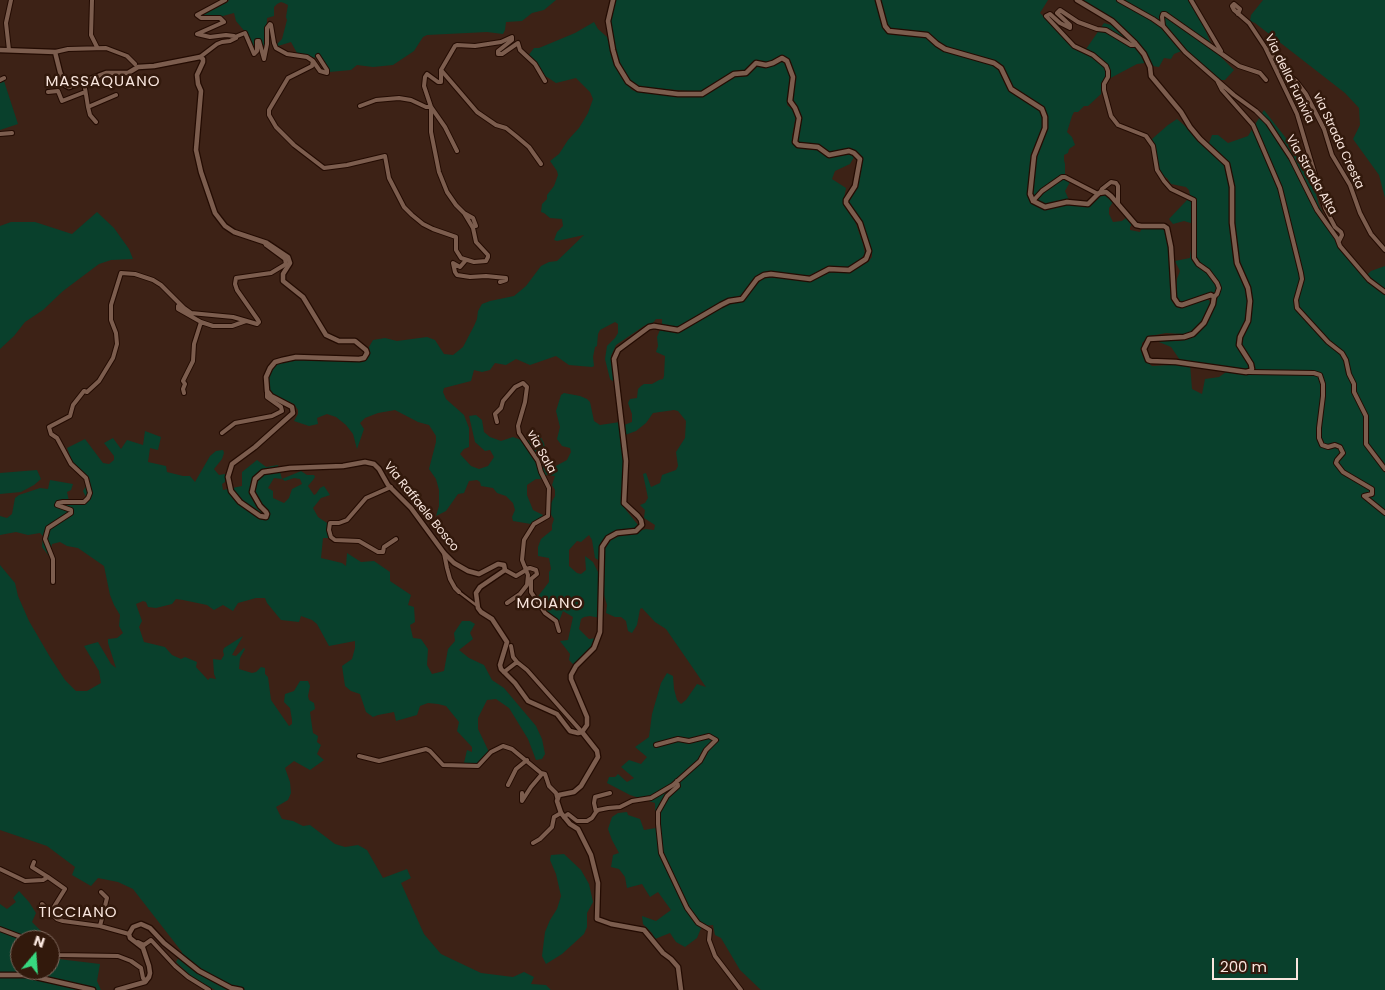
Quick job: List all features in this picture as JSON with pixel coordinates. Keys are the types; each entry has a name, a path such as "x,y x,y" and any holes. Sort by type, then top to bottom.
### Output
{"street":[{"path":"8,50 6,23 11,0"},
{"path":"92,0 91,35 97,48"},
{"path":"225,0 197,15 199,18 220,18 224,22 197,34 210,37 236,36"},
{"path":"559,631 556,621 545,613 531,592 530,579 537,574 533,568 516,576 505,570 480,587 476,593 478,608 492,619 507,642 500,664 504,672 518,686 528,701 557,714 570,731 578,733 582,732 587,725 587,716 571,675 576,666 594,648 600,632 602,547 608,538 618,533 636,531 642,525 641,520 626,506 624,499 626,461 614,360 618,350 649,327 654,326 678,330 729,301 742,299 757,279 764,275 771,274 810,279 829,269 849,270 866,259 869,251 860,223 846,203 855,186 860,159 849,151 829,155 818,147 798,146 795,142 799,118 796,108 790,101 793,77 787,61 782,58 770,64 756,63 746,73 734,74 702,94 655,92 638,89 628,82 617,64 608,20 612,0"},
{"path":"878,0 885,26 889,31 927,35 945,48 994,63 1001,68 1011,89 1042,108 1045,117 1045,128 1034,156 1030,194 1033,200 1045,206 1067,202 1088,204 1110,182 1116,183 1118,186 1118,204"},
{"path":"1078,0 1112,21 1135,43 1144,54 1150,67 1151,76 1181,112 1200,139 1227,164 1232,187 1232,223 1237,263 1248,288 1250,301 1248,321 1239,341 1239,346 1252,367 1252,369 1246,372"},
{"name":"Via Strada Alta","path":"1119,0 1163,26 1185,52 1268,123 1291,158 1318,210 1339,241 1340,246 1369,280 1385,292"},
{"path":"1191,0 1222,53"},
{"path":"1135,43 1131,45 1106,30 1097,29 1078,22 1060,10 1057,14 1070,25 1070,28 1067,28 1050,14 1046,16 1074,46 1093,55 1106,66 1108,77 1104,84 1104,90 1111,116 1118,125 1146,136 1153,146 1157,170 1164,181 1171,189 1194,200 1194,258 1198,264 1208,271 1219,288 1209,314 1197,332 1184,337 1149,339 1145,345 1146,357 1151,361 1176,362 1246,372 1320,375 1323,390 1319,438 1322,445 1340,447 1342,453 1336,460 1336,463 1343,472 1372,489 1372,494 1364,496 1385,513"},
{"path":"1163,26 1162,17 1165,14 1239,66 1260,73 1266,80"},
{"name":"Via della Funivia","path":"1238,14 1249,23 1265,47 1298,114 1325,208 1335,226 1341,232 1339,241"},
{"path":"0,50 55,52 68,49 106,48 127,56 137,65 154,66 200,57 217,44 230,41 236,36 245,33 254,54 257,41 260,41 264,59 267,44 267,28 270,24 276,48 288,54 307,57 313,61 320,72 327,73 318,56"},
{"path":"457,151 446,127 431,107 425,92 425,77 428,75 441,82 441,70 456,45 475,46 501,42 511,36 512,40 498,51 498,54 502,54 518,44 520,50 535,64 545,80"},
{"name":"via Strada Cresta","path":"1265,47 1273,54 1283,72 1296,81 1306,94 1324,129 1332,155 1350,185 1360,213 1374,239 1385,250"},
{"path":"55,52 65,85 68,87 106,73 128,73 137,65"},
{"path":"200,57 204,60 197,75 201,91 196,150 211,204 220,220 229,229 265,242 290,260 283,274 284,282 303,297 326,335 339,341 355,341 367,353 364,358 359,359 296,358 275,362 267,371 267,397 281,407 282,412 272,416 235,423 222,433"},
{"path":"313,61 312,66 292,74 271,103 268,113 276,127 303,153 324,168 385,156 389,178 404,207 423,224 456,237 457,254 466,260 486,261 488,257 479,247 474,237 473,228 447,192 439,172 431,132 431,107"},
{"path":"441,70 477,112 496,125 506,128 516,136 529,147 541,164"},
{"path":"1217,80 1222,90 1253,125 1280,188 1302,278 1296,300 1297,308 1328,342 1342,353 1346,360 1349,374 1354,384 1354,392 1366,416 1366,444 1385,469"},
{"path":"84,82 90,115 96,122"},
{"path":"48,92 58,91 62,102 85,92"},
{"path":"88,107 116,95"},
{"path":"360,106 376,100 392,98 411,100 426,107 431,107"},
{"path":"0,134 12,133"},
{"path":"1033,200 1062,177 1099,194 1106,192 1139,226 1164,226 1167,228 1171,247 1174,298 1178,304 1182,305 1211,295 1214,297"},
{"path":"464,213 473,218 476,226"},
{"path":"246,321 232,326 213,326 201,322 177,308 178,306 191,313 233,317 257,324 259,321 237,290 235,284 236,278 271,272 286,264 285,259 266,245 265,242"},
{"path":"466,260 460,267 454,262 452,264 457,275 470,278 486,276 506,278 506,280 500,282"},
{"path":"53,582 53,559 45,539 48,528 71,513 72,510 57,505 63,502 84,502 90,493 86,478 71,464 57,438 49,430 49,427 70,416 73,405 84,391 88,392 99,382 114,358 118,344 111,320 111,305 121,273 135,274 153,280 161,285 176,302 188,311"},
{"path":"184,393 185,384 183,381 193,361 194,344 201,322"},
{"name":"via Sala","path":"497,422 495,414 515,387 523,383 527,387 518,426 519,433 538,461 540,472 548,485 550,502 547,508 548,516 534,524 525,536 522,554 526,570"},
{"name":"Via Raffaele Bosco","path":"267,392 270,396 292,407 293,413 230,467 228,477 229,488 240,502 260,516 266,517 268,514 260,506 252,492 256,479 263,472 290,468 335,467 365,462 371,463 411,508 444,553 462,568 475,574 482,573 498,564 504,565 505,570"},
{"path":"391,487 366,498 347,520 340,523 330,523 329,530 331,537 335,540 359,541 378,552 382,552 384,547 396,539"},
{"path":"444,553 448,574 454,588 476,605"},
{"path":"508,603 520,594 527,585 528,575 526,570"},
{"path":"511,646 513,657 517,662 527,670 597,751 598,757 576,790 557,797"},
{"path":"504,672 517,662"},
{"path":"533,843 552,827 554,817 568,814 577,821 587,821 596,812 620,807 632,801 648,799 677,781 700,761 716,740 709,736 689,741 678,739 656,746"},
{"path":"359,756 380,761 426,749 443,765 478,766 492,752 503,746 512,749 546,776 549,786 556,793 562,815 578,830 591,855 598,883 597,919 611,924 644,930 662,953 678,967 681,990"},
{"path":"508,785 516,769 527,760"},
{"path":"522,793 522,801 542,774"},
{"path":"677,781 678,786 666,796 658,812 661,853 687,908 698,923 710,930 709,940 715,956 741,990"},
{"path":"596,812 595,797 610,793"},
{"path":"34,862 32,867 65,889 53,908 53,915"},
{"path":"0,869 26,881 43,880 48,877"},
{"path":"100,926 107,898 102,892"},
{"path":"42,904 63,922 100,926 129,934"},
{"path":"129,934 136,925 146,926 164,944 199,971 231,988 241,990"},
{"path":"116,990 127,988 146,980 150,973 143,948 130,938 129,934"},
{"path":"134,942 135,940 144,945 151,940 175,966 209,990"},
{"path":"60,954 125,958 141,968 143,978 146,980"},
{"path":"0,975 27,976 93,990"}],"green space":[{"path":"229,0 556,0 544,10 532,13 522,21 506,22 503,34 487,32 427,35 423,37 414,51 393,65 373,67 357,65 351,70 329,72 328,68 316,58 297,53 291,42 276,45 282,39 287,20 288,5 284,3 277,4 274,7 274,16 267,18 266,46 264,49 260,39 257,38 255,51 246,33 236,21 234,13 219,17 200,16"},
{"path":"615,0 876,0 883,27 888,33 926,37 936,46 1000,69 1010,90 1041,110 1043,127 1033,155 1028,194 1032,202 1045,209 1064,204 1085,205 1098,196 1106,194 1113,202 1109,208 1109,214 1113,222 1122,221 1127,217 1132,224 1130,230 1140,232 1142,228 1164,228 1166,230 1170,252 1172,297 1174,303 1181,307 1207,298 1211,303 1204,318 1192,332 1150,336 1142,343 1142,354 1152,366 1190,364 1192,389 1202,394 1205,379 1219,377 1232,368 1180,360 1171,347 1159,342 1159,340 1165,339 1176,341 1189,339 1197,334 1210,316 1216,303 1215,299 1207,294 1182,303 1176,294 1177,279 1180,271 1175,261 1190,258 1194,224 1184,221 1173,224 1169,219 1190,195 1186,187 1171,184 1163,176 1158,167 1156,149 1152,139 1177,119 1193,133 1204,147 1209,143 1212,135 1218,135 1228,143 1248,136 1264,110 1296,151 1311,175 1319,205 1336,241 1367,275 1371,271 1385,266 1385,990 761,990 740,970 721,938 715,935 713,925 702,926 697,938 685,947 676,942 670,933 655,939 643,924 642,916 656,921 671,910 658,892 650,897 642,884 627,888 625,877 619,869 611,867 613,855 619,853 608,829 612,817 618,813 627,812 628,815 640,819 644,830 656,828 655,803 630,795 607,783 609,777 615,777 618,774 627,782 634,778 621,767 629,760 641,764 647,757 635,747 649,737 652,714 661,683 667,673 673,676 677,700 681,704 697,684 706,687 666,629 655,622 642,608 640,609 637,625 632,633 628,631 626,621 621,617 615,617 606,613 607,605 604,595 603,578 604,550 611,540 619,536 646,529 654,530 655,525 644,518 645,510 640,505 645,503 648,498 643,474 646,473 651,487 660,483 662,475 676,470 678,466 676,452 685,438 686,421 678,411 674,410 653,413 646,423 636,431 625,435 624,425 632,422 632,414 628,403 630,399 637,398 638,389 641,386 663,379 665,356 656,352 658,346 657,337 660,330 681,332 724,305 742,300 766,277 814,280 831,272 849,273 868,262 872,257 872,252 862,222 848,203 857,186 861,158 855,151 849,149 830,153 818,145 799,144 797,141 801,118 797,107 792,101 795,77 788,59 782,56 766,63 755,61 743,72 733,72 701,92 639,87 630,81 623,71 615,50 610,20"},
{"path":"880,0 1048,0 1040,13 1065,38 1084,52 1104,23 1111,25 1125,36 1138,51 1145,63 1137,64 1103,82 1101,94 1088,106 1084,106 1078,112 1074,112 1067,132 1072,137 1075,145 1064,155 1065,174 1070,182 1065,191 1069,200 1045,205 1034,199 1031,194 1036,156 1046,117 1043,107 1012,88 995,62 946,47 928,33 890,30"},
{"path":"1080,0 1195,0 1194,4 1210,41 1220,56 1234,70 1225,80 1220,80 1184,50 1174,54 1171,59 1164,58 1159,67 1152,66 1139,43 1115,21"},
{"path":"1263,0 1385,0 1385,198 1379,175 1353,139 1360,125 1359,108 1345,93 1250,21 1251,15"},
{"path":"594,22 598,29 607,37 618,70 626,83 632,90 639,92 700,96 708,94 733,77 747,76 757,65 774,65 782,60 786,63 790,76 787,105 796,112 792,136 793,143 801,149 817,150 832,157 844,154 854,157 850,164 835,171 832,179 846,188 843,204 855,221 865,254 856,265 848,269 829,266 804,276 776,272 761,274 756,277 740,297 722,302 677,328 662,325 662,319 656,319 653,323 644,326 616,345 611,356 614,382 610,379 605,359 607,346 618,333 618,324 615,322 600,330 593,357 594,366 592,367 569,365 556,356 530,365 516,359 506,365 495,363 490,370 482,372 474,370 471,381 444,388 443,392 446,399 464,415 469,428 469,447 460,454 471,466 479,469 488,466 494,457 490,450 485,451 475,442 469,416 476,415 482,420 484,432 490,437 501,441 513,437 524,441 534,435 540,436 544,443 548,464 554,467 567,460 571,452 570,448 562,446 557,439 560,427 556,411 561,395 564,393 587,399 590,402 594,421 600,425 620,422 625,466 623,502 626,510 638,527 610,534 606,537 600,550 600,561 595,558 592,540 589,535 581,542 577,541 569,550 569,566 577,573 581,574 586,570 585,556 593,562 600,576 600,618 584,617 581,619 579,629 589,639 597,638 594,646 574,665 569,660 570,654 560,641 568,640 573,617 563,611 559,621 552,619 536,599 549,582 549,572 551,569 549,558 538,556 538,547 541,539 552,530 554,519 550,513 550,505 555,496 555,490 552,485 555,476 546,475 542,479 536,479 527,485 527,495 533,510 543,515 531,524 513,521 512,517 515,510 513,503 506,496 497,493 493,488 481,486 477,480 469,481 464,493 458,494 446,511 436,516 439,506 439,490 436,479 429,469 436,436 429,425 418,422 395,410 378,413 365,418 360,423 364,429 357,449 353,434 336,417 327,414 317,418 318,424 309,426 294,421 298,410 294,404 271,394 268,389 268,376 278,363 289,360 365,361 370,355 369,347 373,340 385,338 397,341 427,337 435,340 444,354 453,355 463,347 474,326 482,304 514,296 526,286 541,266 557,261 584,235 554,240 557,232 563,226 562,219 550,218 541,212 542,204 547,199 547,195 554,186 558,175 550,161 559,154 579,128 588,113 593,99 590,92 576,78 556,83 547,77 539,75 528,56 534,48 539,48 575,33"},
{"path":"4,81 18,124 0,130 0,82"},
{"path":"97,212 114,228 129,249 133,259 111,260 99,264 63,291 43,310 25,322 0,349 0,226 11,222 35,222 72,234"},
{"path":"145,431 161,437 158,450 150,448 148,462 166,466 167,472 190,476 195,482 210,456 216,451 223,450 222,459 214,469 219,475 225,474 225,482 222,484 223,490 242,486 242,472 257,460 266,467 278,465 282,479 301,471 307,475 314,475 315,477 308,486 314,495 324,486 330,495 321,498 313,508 318,517 327,523 329,538 323,538 321,558 342,563 346,566 347,553 361,562 374,561 390,572 390,581 411,595 408,605 414,607 415,622 410,625 413,638 421,639 428,649 427,665 432,674 444,671 448,649 455,641 454,633 462,621 470,621 475,624 470,633 473,639 459,650 469,658 484,665 492,680 504,688 536,726 542,739 545,754 542,759 536,760 528,739 509,708 496,699 487,700 478,718 478,729 489,752 477,765 464,763 467,750 472,752 472,747 457,731 459,722 446,706 428,703 420,706 417,715 396,721 394,712 373,717 366,712 360,694 351,691 345,686 342,666 352,659 355,641 329,646 317,624 312,620 301,616 299,622 281,620 265,598 256,598 238,603 233,611 223,605 214,610 207,605 176,599 172,604 156,608 148,607 146,602 143,601 136,604 142,621 139,627 144,642 165,647 172,655 181,659 185,657 197,662 196,667 208,680 210,678 216,679 213,659 221,660 224,655 224,648 243,636 232,655 236,656 245,649 240,658 239,669 252,673 261,667 265,668 271,700 289,726 292,724 292,720 290,708 284,702 285,694 294,691 300,681 308,681 310,686 309,700 314,703 315,709 310,712 313,733 318,736 317,742 321,745 317,754 324,760 310,770 294,761 285,768 290,782 291,793 288,800 276,807 282,819 293,821 303,826 310,825 335,844 345,847 358,845 367,850 383,878 407,869 411,878 401,883 424,934 441,954 481,973 513,977 524,972 534,977 531,984 546,985 551,990 215,990 192,977 176,962 182,952 133,889 118,882 98,878 91,886 72,875 75,867 47,846 0,830 0,565 15,583 18,596 29,621 50,657 65,680 76,691 87,691 101,683 99,671 84,646 98,642 111,664 116,668 108,639 117,638 123,633 119,626 120,615 110,595 104,566 78,548 67,546 60,542 52,544 49,556 42,547 43,536 40,533 28,535 16,532 0,535 0,516 7,518 12,514 15,498 19,495 40,488 48,489 50,480 73,484 71,490 67,492 69,501 81,502 86,497 83,491 90,479 73,463 67,448 85,439 103,463 109,464 114,460 114,456 104,443 113,438 121,449 127,440 143,445","holes":["274,478 285,481 294,478 300,479 302,484 292,489 289,498 284,503 273,498 273,491 268,488"]},
{"path":"37,470 41,479 34,485 21,492 0,494 0,473"},
{"path":"564,854 581,870 589,884 593,902 587,913 587,927 584,934 562,954 546,964 542,956 545,932 557,909 561,896 556,874 550,860 551,855"},
{"path":"19,891 29,902 36,913 32,922 40,930 10,930 10,980 60,980 60,959 100,964 97,981 101,990 0,990 0,904 7,909 16,902 13,898"}],"district":[{"name":"MASSAQUANO","path":"103,82"},
{"name":"MOIANO","path":"550,604"},
{"name":"TICCIANO","path":"78,913"}]}
